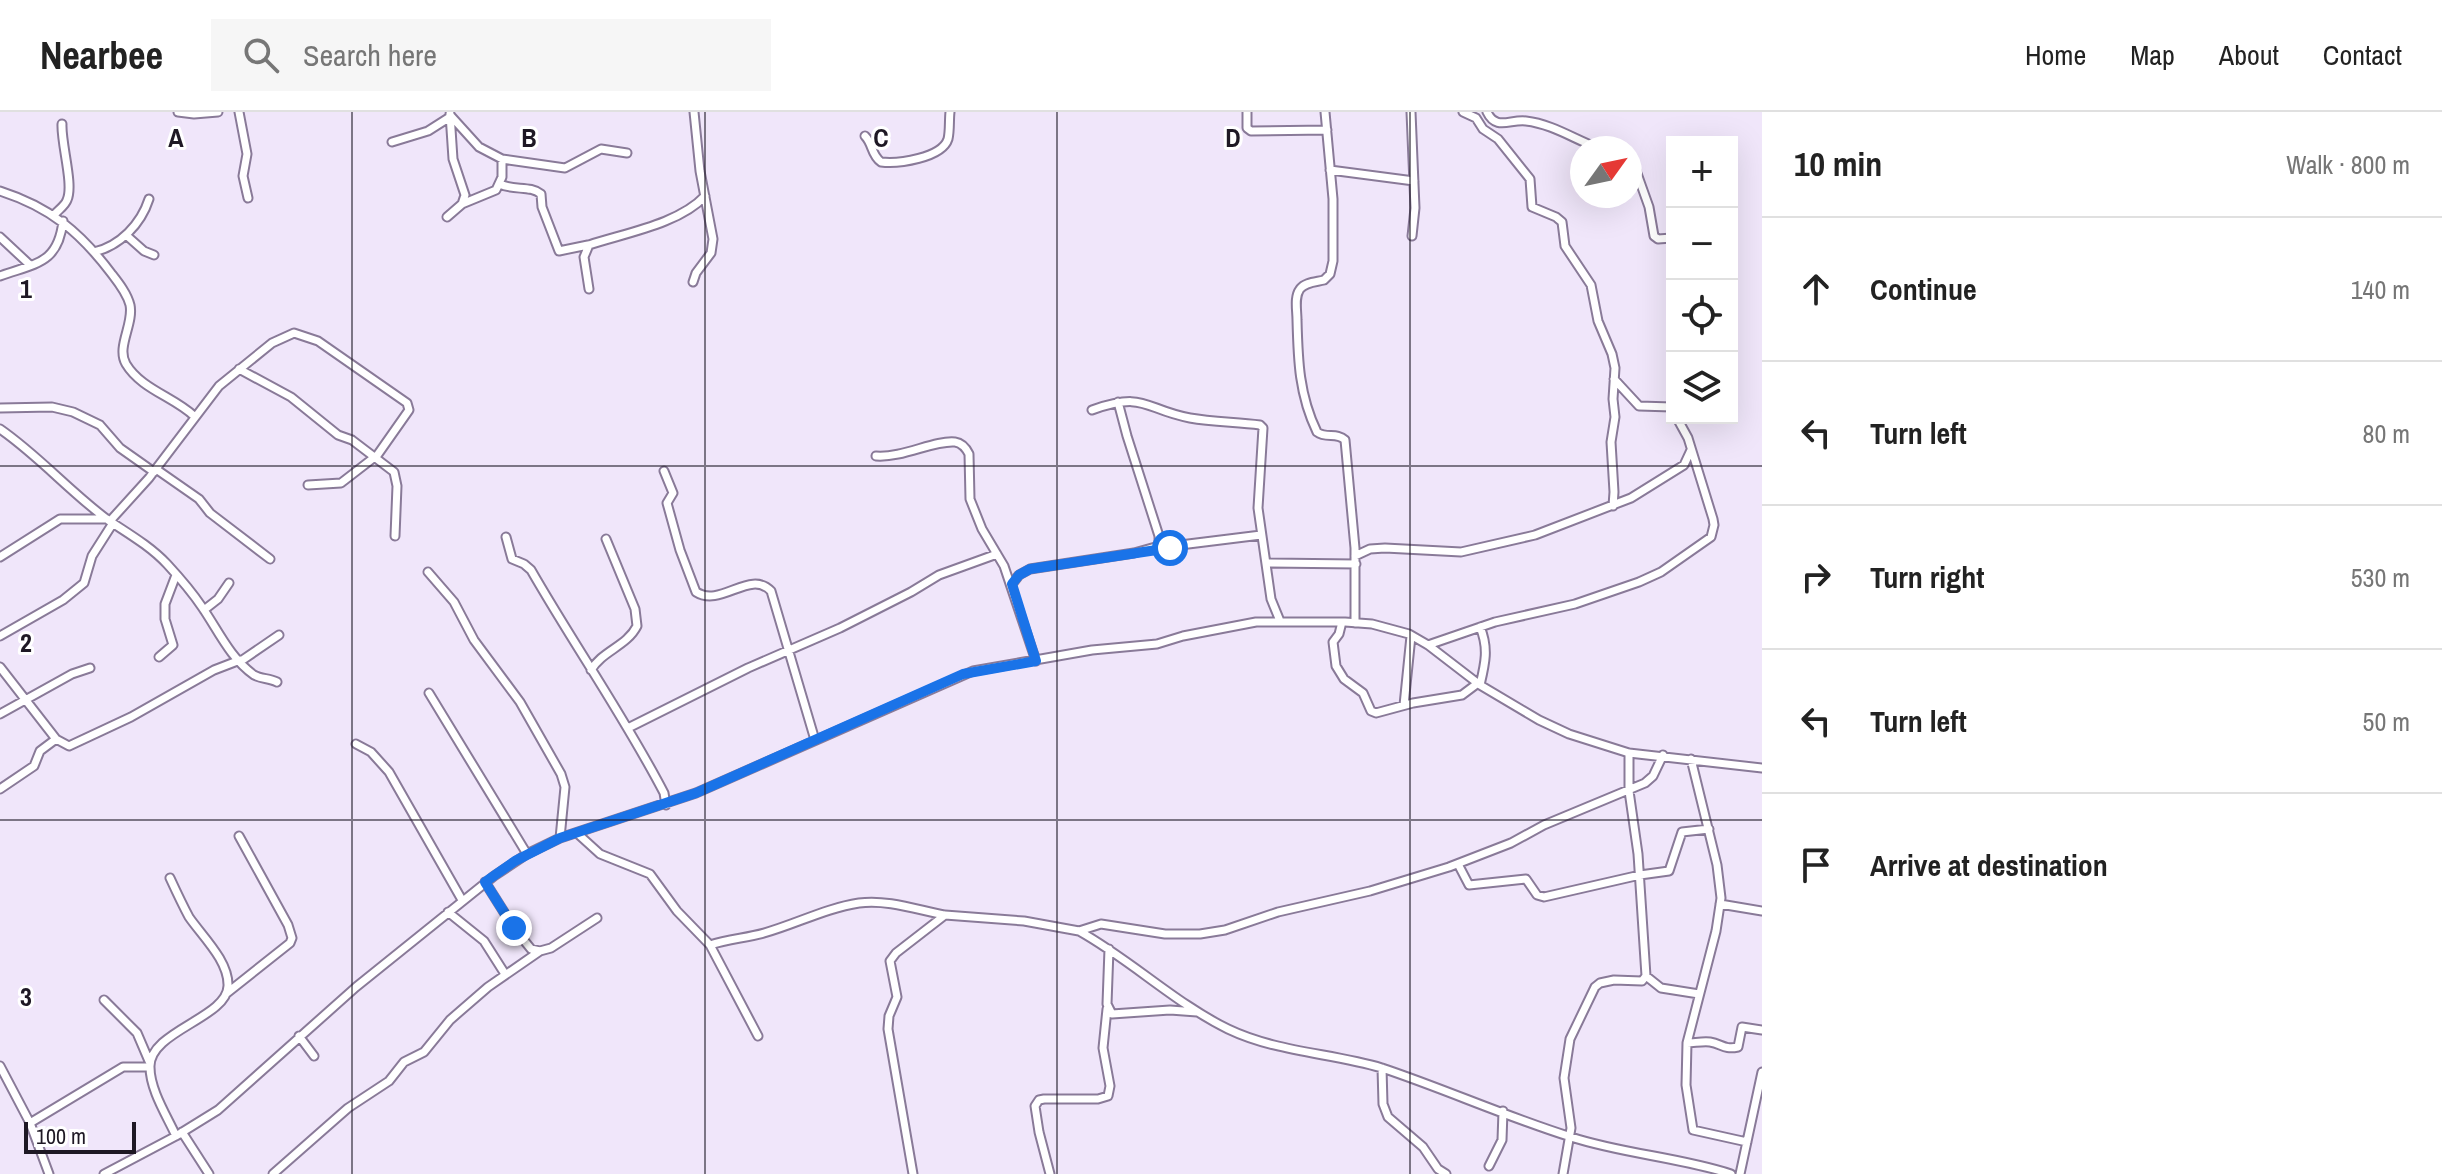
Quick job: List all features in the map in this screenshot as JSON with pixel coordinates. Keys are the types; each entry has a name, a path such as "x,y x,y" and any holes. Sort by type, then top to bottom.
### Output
{"street":[{"path":"178,112 218,112"},
{"path":"239,112 247,154 243,176 248,198"},
{"path":"693,282 712,247 694,112"},
{"path":"865,136 881,162 928,156 939,150 948,139 950,112"},
{"path":"1247,112 1247,128 1251,131 1327,130"},
{"path":"1325,112 1330,170 1332,270 1324,280 1300,289 1297,299 1299,375 1317,432 1341,436 1345,440 1355,560 1355,623"},
{"path":"1411,112 1414,181 1412,236"},
{"path":"1463,112 1476,118 1483,129 1498,139 1530,179 1532,207 1562,222 1565,246 1587,277 1594,295 1598,321 1612,354 1615,417 1611,442 1613,506"},
{"path":"1487,112 1491,119 1501,124 1524,121 1541,124 1570,136"},
{"path":"392,142 428,131 450,115"},
{"path":"450,115 479,147 502,159 565,168 601,149 627,153"},
{"path":"450,115 453,159 465,195 462,204"},
{"path":"54,215 69,197 68,172 61,144 62,124"},
{"path":"447,217 462,204 491,193 500,184 502,159"},
{"path":"1330,170 1414,181"},
{"path":"500,184 516,190 534,189 541,194 542,207 559,251 630,232 693,207 705,196"},
{"path":"1642,187 1654,236 1666,238"},
{"path":"0,191 54,215 94,252 129,301 130,312 123,347 125,362 136,376 194,416"},
{"path":"94,252 126,235 143,214 149,199"},
{"path":"693,207 710,215"},
{"path":"0,276 44,260 57,249 63,221"},
{"path":"126,235 144,251 154,255"},
{"path":"0,237 30,265"},
{"path":"589,245 584,257 589,289"},
{"path":"0,636 63,600 84,583 92,556 110,521 155,470 194,416 219,386 286,335 303,334 318,341 409,406 376,456 341,483 308,485"},
{"path":"239,369 291,397 338,435 352,440 394,472 395,536"},
{"path":"1614,379 1639,406 1666,407"},
{"path":"1092,410 1118,402 1138,401 1189,418 1260,425 1263,428 1258,493 1261,535 1271,599 1280,621"},
{"path":"1118,402 1159,536 1160,544 1156,548"},
{"path":"0,408 52,407 73,412 100,425 120,448 199,499 210,513 270,559"},
{"path":"1428,645 1480,627 1575,604 1639,582 1661,572 1705,543 1711,537 1714,525 1692,448 1680,424"},
{"path":"0,429 32,452 110,521 150,548 204,610 223,642 255,676 277,682"},
{"path":"876,456 898,456 957,442 965,448 969,454 970,499 982,529 1012,584 1036,661"},
{"path":"1266,563 1355,560 1370,549 1385,548 1469,551 1535,535 1613,506 1684,465 1692,448"},
{"path":"1684,465 1697,468"},
{"path":"664,471 673,493 667,503 672,523 696,592 704,597 725,594 755,583 768,587 777,606 787,651 815,740"},
{"path":"0,557 60,519 110,521"},
{"path":"1012,584 1019,575 1030,569 1156,548 1261,535"},
{"path":"1159,536 1170,548"},
{"path":"506,537 512,559 531,570 628,728 664,793 666,805"},
{"path":"591,670 595,662 626,640 637,626 635,609 606,539"},
{"path":"628,728 877,609 945,572 997,554"},
{"path":"428,572 454,602 474,640 520,702 561,774 565,787 560,838"},
{"path":"159,657 173,645 165,619 165,604 176,575"},
{"path":"204,610 218,599 229,583"},
{"path":"104,1174 117,1171 237,1095 299,1036 462,900 527,854 560,838 666,805 963,674 1092,650 1157,644 1236,626 1280,621 1372,624 1411,636 1428,645 1479,684 1553,727 1629,753 1762,768"},
{"path":"1342,622 1333,648 1336,666 1344,679 1363,693 1371,711 1389,711 1404,705 1462,695 1479,684 1486,656 1480,627"},
{"path":"0,667 56,739 73,745 141,712 225,664 240,660 279,635"},
{"path":"1404,705 1411,636"},
{"path":"0,714 72,674 90,668"},
{"path":"429,693 527,854"},
{"path":"0,789 34,766 40,751 56,739"},
{"path":"356,744 380,759 389,772 462,900"},
{"path":"1563,1174 1570,1137 1564,1069 1570,1039 1595,987 1605,981 1642,981 1646,976 1640,875 1629,791 1629,753"},
{"path":"1079,931 1101,924 1165,934 1200,934 1370,891 1458,864 1511,843 1569,814 1629,791 1653,776 1663,755"},
{"path":"1691,759 1719,877 1720,904 1687,1043 1686,1085 1691,1128 1747,1142"},
{"path":"1458,864 1469,885 1526,879 1540,897 1669,871 1682,832 1709,829"},
{"path":"578,834 600,854 650,874 677,911 710,945 758,1036"},
{"path":"150,1065 158,1048 219,1003 290,943 292,938 288,925 239,836"},
{"path":"170,878 183,906 223,966 228,985 226,994"},
{"path":"485,882 524,943 540,951"},
{"path":"710,945 766,932 859,903 888,904 945,915 1024,921 1079,931 1231,1030 1283,1047 1356,1060 1382,1068 1570,1137 1624,1152 1708,1166 1728,1173"},
{"path":"1720,904 1762,911"},
{"path":"448,912 484,941 505,974"},
{"path":"913,1174 888,1029 889,1016 897,997 890,966 896,953 945,915"},
{"path":"273,1174 348,1108 389,1081 404,1062 424,1052 450,1020 505,974 597,918"},
{"path":"1050,1174 1035,1106 1039,1100 1098,1099 1108,1096 1110,1086 1103,1048 1109,949"},
{"path":"1646,976 1661,988 1699,994"},
{"path":"104,1000 140,1037 154,1086 179,1134 209,1174"},
{"path":"1107,1009 1115,1015 1153,1011 1199,1012"},
{"path":"1687,1043 1711,1042 1723,1048 1733,1048 1738,1047 1742,1027 1762,1030"},
{"path":"299,1036 314,1056"},
{"path":"30,1123 123,1067 150,1065"},
{"path":"0,1066 30,1123 49,1174"},
{"path":"1382,1068 1383,1104 1388,1117 1423,1147 1438,1169 1446,1174"},
{"path":"1740,1174 1762,1072"},
{"path":"1489,1166 1502,1140 1503,1111"}],"route":[{"path":"514,928 485,882 527,854 560,838 696,793 963,674 1036,661 1012,584 1019,575 1030,569 1170,548"}]}
